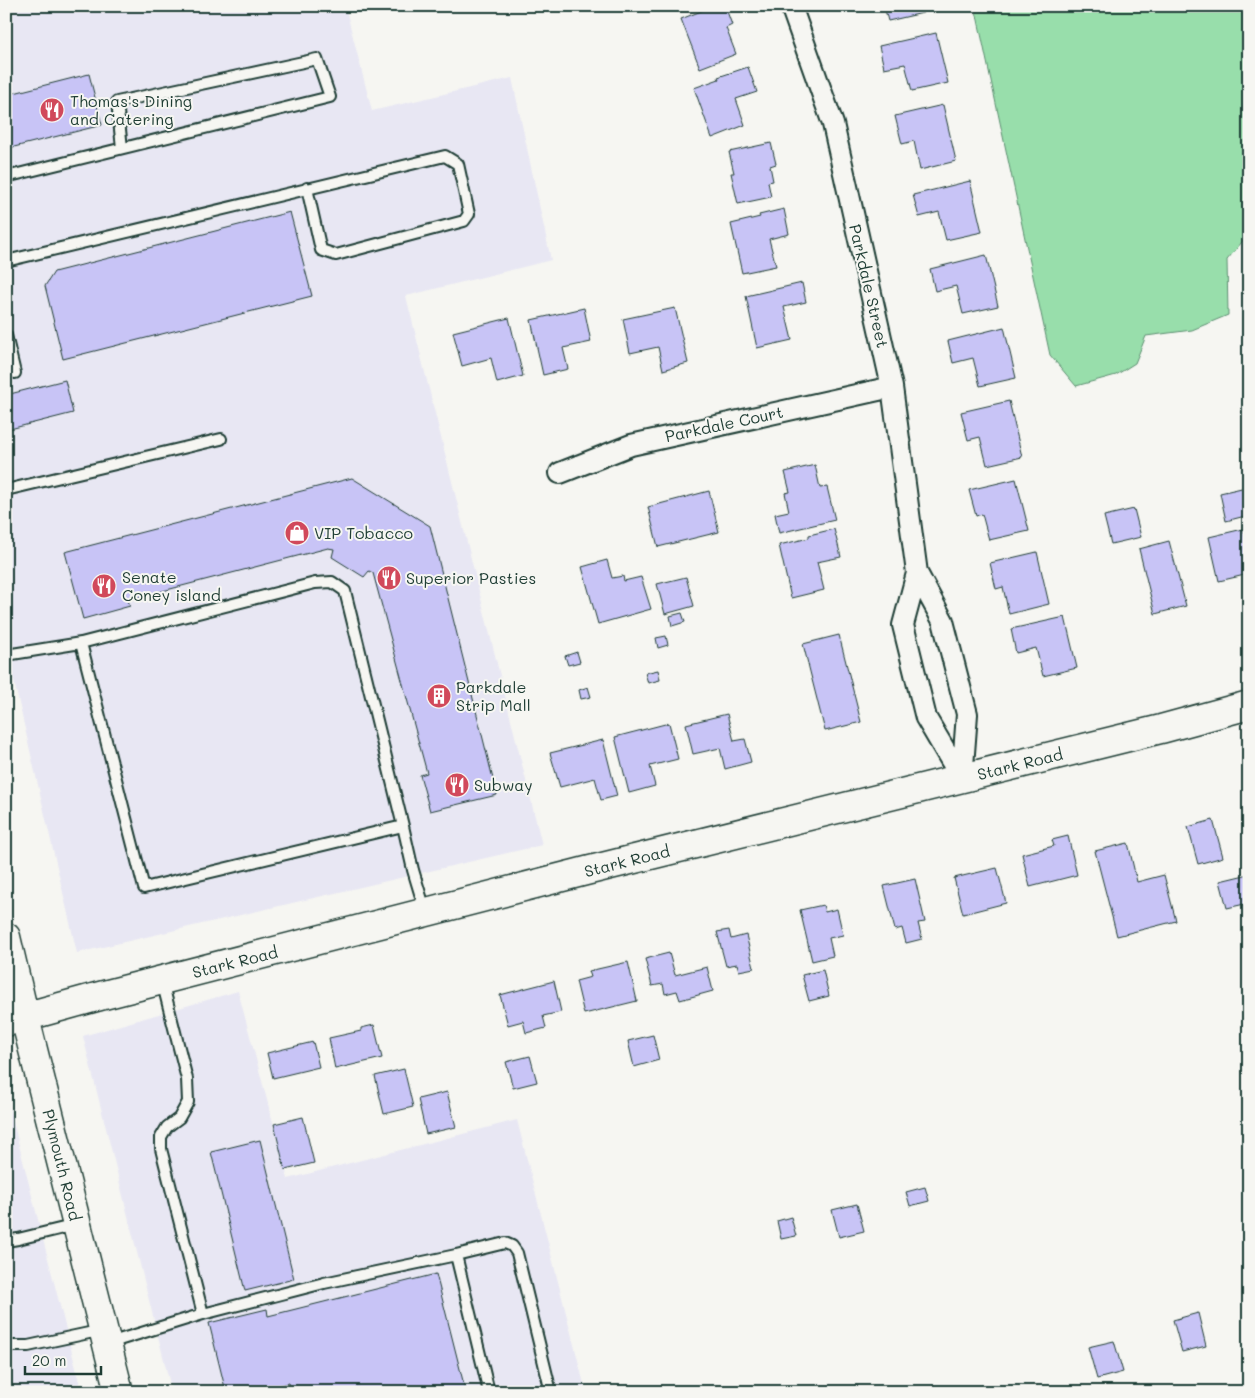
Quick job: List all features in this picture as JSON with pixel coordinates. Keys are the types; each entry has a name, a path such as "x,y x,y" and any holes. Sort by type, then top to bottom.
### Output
{"street":[{"name":"Parkdale Street","path":"792,6 833,124 892,387 917,573 943,621 967,714 962,779"},
{"path":"802,6 806,46"},
{"name":"Parkdale Court","path":"560,473 631,445 892,387"},
{"name":"Parkdale Street","path":"917,573 903,625 926,718 962,779"},
{"name":"Stark Road","path":"15,1020 161,980 586,871 962,779 1249,706"},
{"name":"Plymouth Road","path":"6,937 15,1020 77,1225 119,1392"}],"lane":[{"path":"6,177 330,97 317,59 116,102 122,148"},
{"path":"6,261 307,188 445,156 458,164 469,214 464,222 336,255 321,250 307,188"},
{"path":"6,335 15,373"},
{"path":"6,490 221,439"},
{"path":"6,655 81,643 315,583 332,582 345,591 413,870 426,913"},
{"path":"81,643 144,888 403,826"},
{"path":"161,980 187,1079 188,1102 179,1118 167,1127 161,1137 161,1149 203,1314"},
{"path":"6,1241 77,1225"},
{"path":"6,1346 28,1346 105,1336 203,1314 324,1283 505,1243 512,1246 517,1253 551,1392"},
{"path":"456,1255 489,1392"}],"shaded area":[{"path":"6,6 345,6 372,111 512,78 551,260 406,296 542,845 77,953 6,647"},
{"path":"238,991 288,1179 517,1120 586,1392 172,1392 83,1036"},
{"path":"7,1098 82,1392 6,1392"}],"green space":[{"path":"975,6 1249,6 1249,236 1227,260 1228,315 1192,330 1146,336 1135,363 1116,375 1076,386 1050,355"}],"building":[{"path":"714,6 725,6 732,25 726,28 736,54 700,68 681,19"},
{"path":"884,6 922,6 923,13 888,21"},
{"path":"936,33 948,83 912,91 905,64 884,68 879,46"},
{"path":"748,67 757,92 736,99 745,125 712,138 694,88 719,79 718,77"},
{"name":"Thomas's Dining and Catering","path":"89,74 102,125 6,149 6,95"},
{"path":"943,105 956,161 920,170 914,141 902,144 895,116"},
{"path":"771,143 776,164 770,166 773,181 768,182 771,197 738,204 731,173 734,173 729,152"},
{"path":"970,181 982,232 946,240 939,212 919,217 913,195"},
{"path":"784,209 789,234 769,239 776,266 742,273 731,224"},
{"path":"290,212 312,296 63,359 45,286 54,272"},
{"path":"986,255 998,306 963,314 956,286 935,291 930,269"},
{"path":"802,283 806,302 784,307 792,340 757,348 746,296"},
{"path":"584,308 591,342 563,348 568,369 543,375 531,320"},
{"path":"675,308 688,363 663,370 658,347 630,353 623,319"},
{"path":"509,318 523,376 497,383 491,358 462,366 453,332"},
{"path":"1004,327 1016,378 980,386 973,358 953,363 948,341"},
{"path":"65,380 73,413 6,430 6,395"},
{"path":"1009,401 1022,457 987,465 980,437 968,440 961,412"},
{"path":"815,465 820,488 827,487 835,520 779,533 775,514 789,511 785,493 790,492 785,472"},
{"name":"Parkdale Strip Mall","path":"352,478 430,526 497,795 430,811 420,775 427,773 373,573 369,571 364,577 332,557 334,549 328,548 128,600 130,606 83,619 65,552"},
{"path":"1016,479 1029,531 989,540 982,514 976,516 969,490"},
{"path":"1246,487 1249,498 1249,515 1226,521 1220,493"},
{"path":"709,491 719,532 658,547 648,507"},
{"path":"1134,509 1141,537 1111,544 1104,516"},
{"path":"834,529 841,557 817,562 824,590 791,598 779,545 809,538 809,535"},
{"path":"1243,529 1249,551 1249,574 1219,581 1209,537"},
{"path":"1169,541 1186,606 1155,614 1139,549"},
{"path":"1037,552 1049,604 1009,614 1003,587 996,589 990,563"},
{"path":"607,560 612,578 623,576 624,581 641,577 651,609 598,624 582,567"},
{"path":"686,577 694,606 665,614 657,584"},
{"path":"682,613 685,622 672,626 670,616"},
{"path":"1065,617 1077,668 1043,676 1036,648 1016,653 1011,629"},
{"path":"839,635 861,722 825,731 803,644"},
{"path":"666,636 668,645 658,648 656,638"},
{"path":"577,652 580,662 568,665 565,656"},
{"path":"658,670 660,680 648,683 645,673"},
{"path":"588,687 591,697 581,699 579,690"},
{"path":"727,714 734,741 745,739 751,762 725,769 720,748 693,754 686,724"},
{"path":"669,723 678,759 650,766 655,786 629,793 615,737"},
{"path":"603,740 617,796 601,800 595,778 560,787 550,753"},
{"path":"1213,820 1223,857 1198,864 1188,827"},
{"path":"1068,836 1077,875 1030,887 1022,854 1054,846 1052,840"},
{"path":"1128,843 1137,882 1164,875 1176,921 1117,936 1095,851"},
{"path":"997,868 1006,903 963,914 954,878"},
{"path":"1249,874 1249,903 1227,908 1220,881"},
{"path":"915,879 925,922 918,923 922,939 906,943 902,928 895,930 884,886"},
{"path":"823,905 825,912 837,909 843,935 829,938 833,956 812,961 800,910"},
{"path":"729,930 731,939 746,935 754,968 739,971 737,964 726,966 717,932"},
{"path":"669,953 675,975 707,967 713,991 680,1000 677,991 665,994 663,984 652,986 645,959"},
{"path":"628,962 637,1001 584,1014 576,981 591,977 589,971"},
{"path":"823,970 829,996 809,1001 802,975"},
{"path":"554,981 561,1012 543,1016 546,1028 526,1033 523,1021 508,1025 500,995"},
{"path":"374,1025 382,1058 335,1069 329,1038 361,1031 361,1028"},
{"path":"653,1035 659,1060 634,1067 628,1041"},
{"path":"313,1042 319,1067 273,1078 267,1053"},
{"path":"530,1056 537,1082 513,1088 506,1062"},
{"path":"404,1069 413,1107 384,1114 375,1076"},
{"path":"447,1092 456,1127 426,1134 418,1099"},
{"path":"303,1117 314,1163 285,1170 274,1124"},
{"path":"260,1140 294,1279 245,1291 211,1152"},
{"path":"925,1187 929,1201 910,1206 906,1192"},
{"path":"857,1204 864,1231 839,1237 832,1210"},
{"path":"791,1217 796,1236 781,1239 777,1221"},
{"path":"436,1274 465,1389 455,1392 292,1392 289,1383 254,1392 226,1392 209,1323 267,1309 268,1316"},
{"path":"1198,1313 1206,1346 1182,1352 1173,1320"},
{"path":"1114,1341 1123,1372 1097,1379 1088,1347"}],"place":[{"name":"Thomas's Dining and Catering","path":"52,110"},
{"name":"VIP Tobacco","path":"297,533"},
{"name":"Superior Pasties","path":"389,578"},
{"name":"Senate Coney island","path":"104,586"},
{"name":"Parkdale Strip Mall","path":"439,696"},
{"name":"Subway","path":"457,785"}]}
